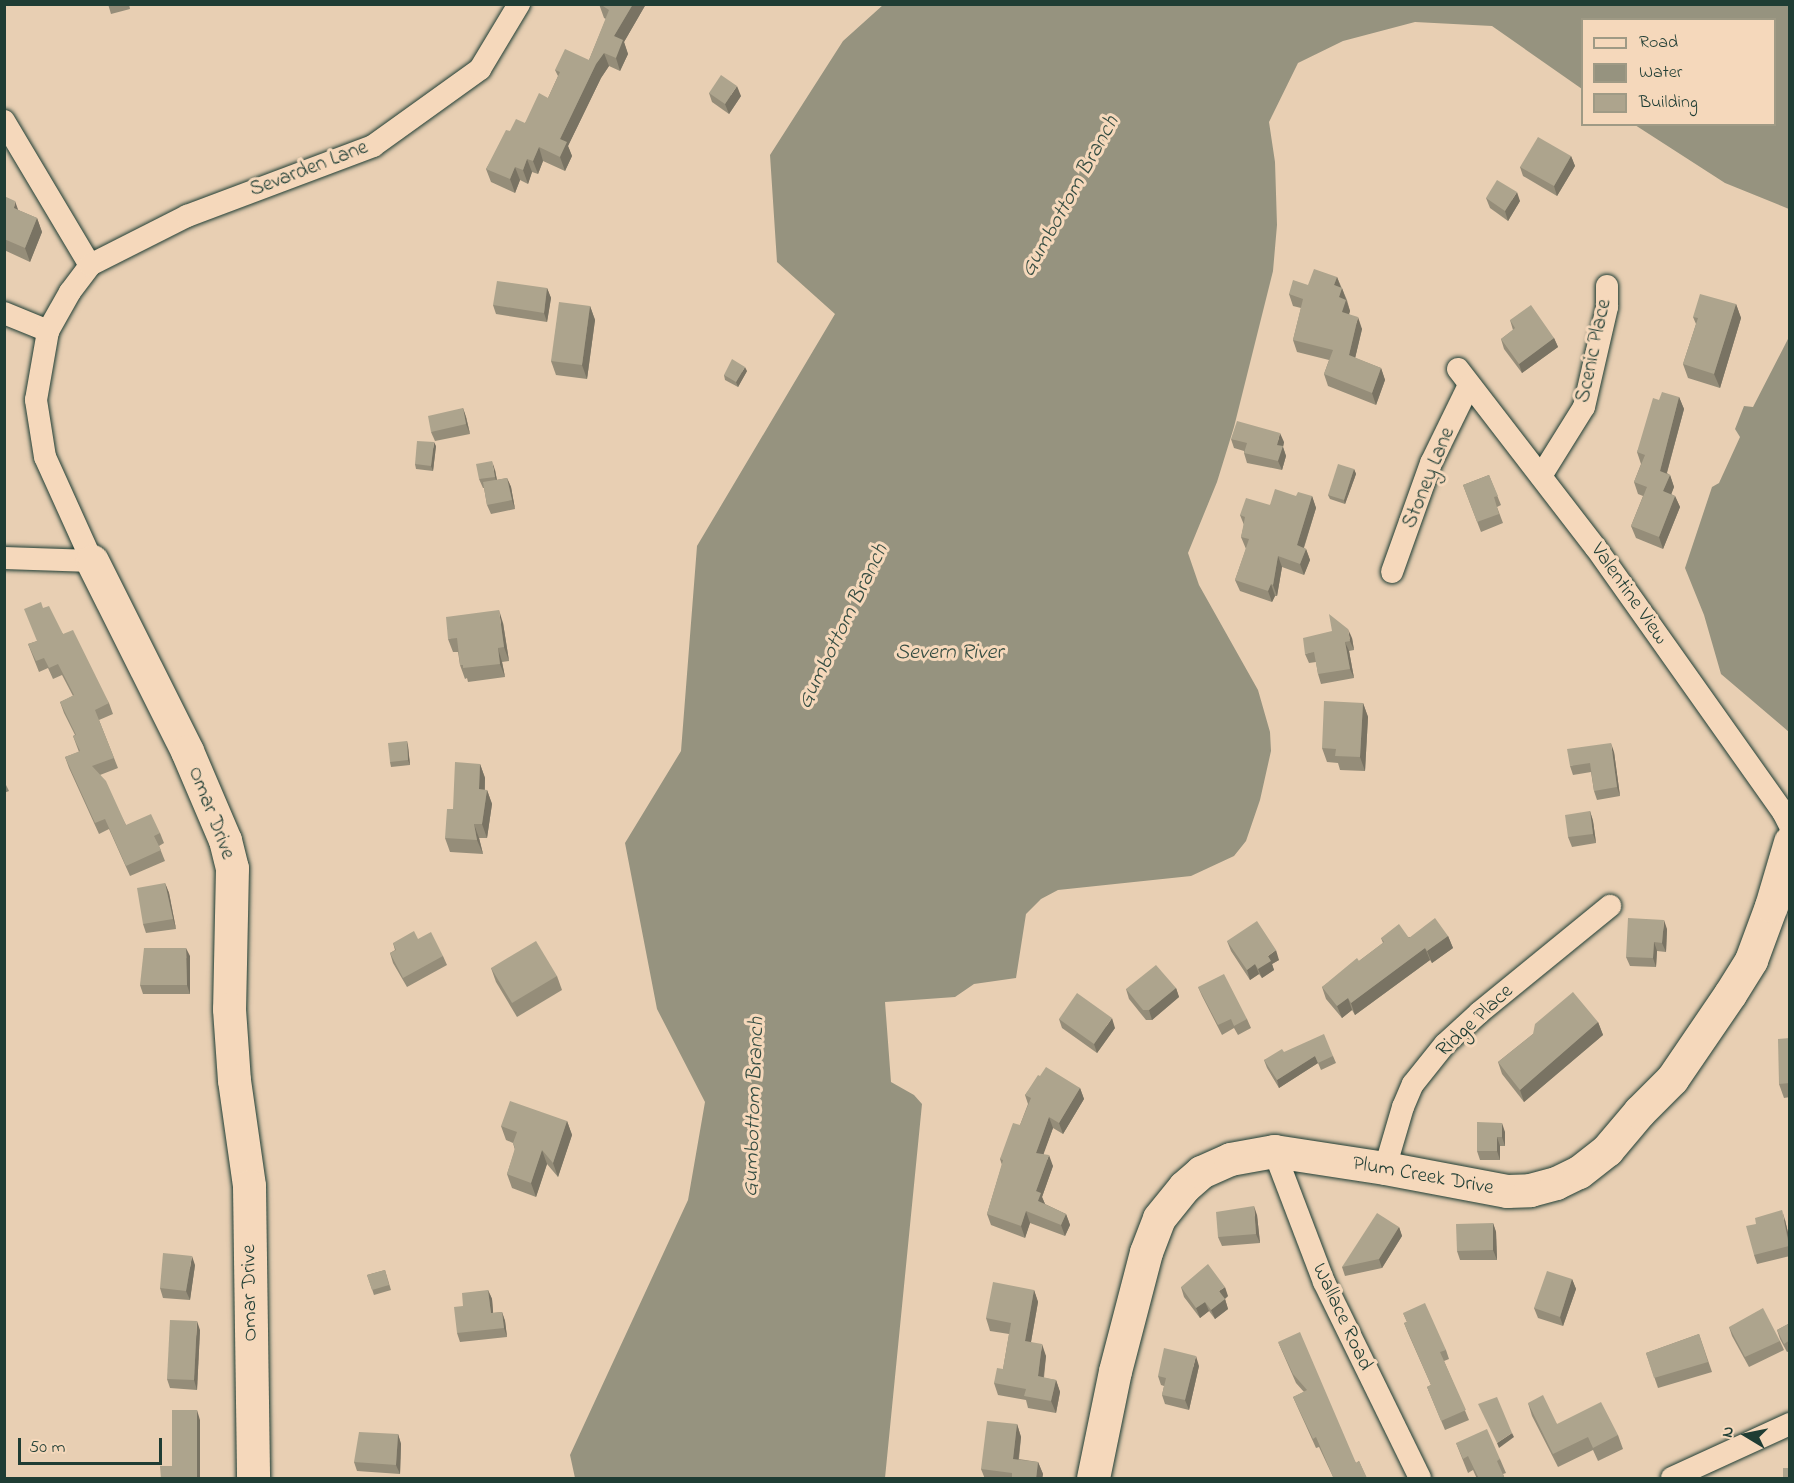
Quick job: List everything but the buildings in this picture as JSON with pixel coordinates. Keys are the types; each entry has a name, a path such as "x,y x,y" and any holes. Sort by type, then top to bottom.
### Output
{"street":[{"name":"Sevarden Lane","path":"90,264 187,216 373,146 480,69 519,4"},
{"path":"4,121 90,264"},
{"name":"Omar Drive","path":"90,264 70,292 48,331 36,400 40,432 45,457 92,561 187,750 225,840 232,868 229,1009 234,1080 249,1186 253,1479"},
{"name":"Scenic Place","path":"1541,476 1584,407 1608,307 1607,286"},
{"path":"4,313 48,331"},
{"name":"Valentine View","path":"1464,377 1596,548 1783,812 1790,826"},
{"name":"Stoney Lane","path":"1392,572 1464,377"},
{"path":"4,558 92,561"},
{"name":"Plum Creek Drive","path":"1093,1479 1133,1296 1159,1218 1184,1186 1201,1172 1230,1159 1274,1151 1385,1168 1484,1188 1530,1190 1556,1183 1579,1172 1607,1150 1672,1078 1751,960 1771,906 1790,842"},
{"name":"Ridge Place","path":"1385,1168 1403,1107 1413,1084 1445,1044 1480,1012 1610,906"},
{"name":"Wallace Road","path":"1274,1151 1323,1282 1420,1479"},
{"path":"1672,1479 1790,1424"}],"water":[{"name":"Severn River","path":"883,5 1789,5 1789,209 1725,183 1637,126 1776,126 1776,18 1581,18 1581,88 1492,26 1415,22 1343,41 1298,63 1269,122 1275,162 1277,225 1273,271 1234,427 1217,482 1188,553 1199,585 1258,690 1270,732 1271,751 1260,800 1246,841 1234,856 1191,876 1058,890 1041,899 1026,914 1016,978 974,984 955,997 885,1002 891,1082 914,1095 922,1104 885,1478 575,1478 570,1455 688,1200 705,1102 657,1009 625,843 681,751 697,546 835,314 777,262 770,155 843,41"},
{"path":"1789,337 1790,732 1721,674 1704,615 1685,568 1712,487 1719,483 1740,437 1735,429 1744,406 1753,407"}],"water label":[{"name":"Gumbottom Branch","path":"1071,197"},
{"name":"Gumbottom Branch","path":"844,627"},
{"name":"Gumbottom Branch","path":"755,1107"}]}
